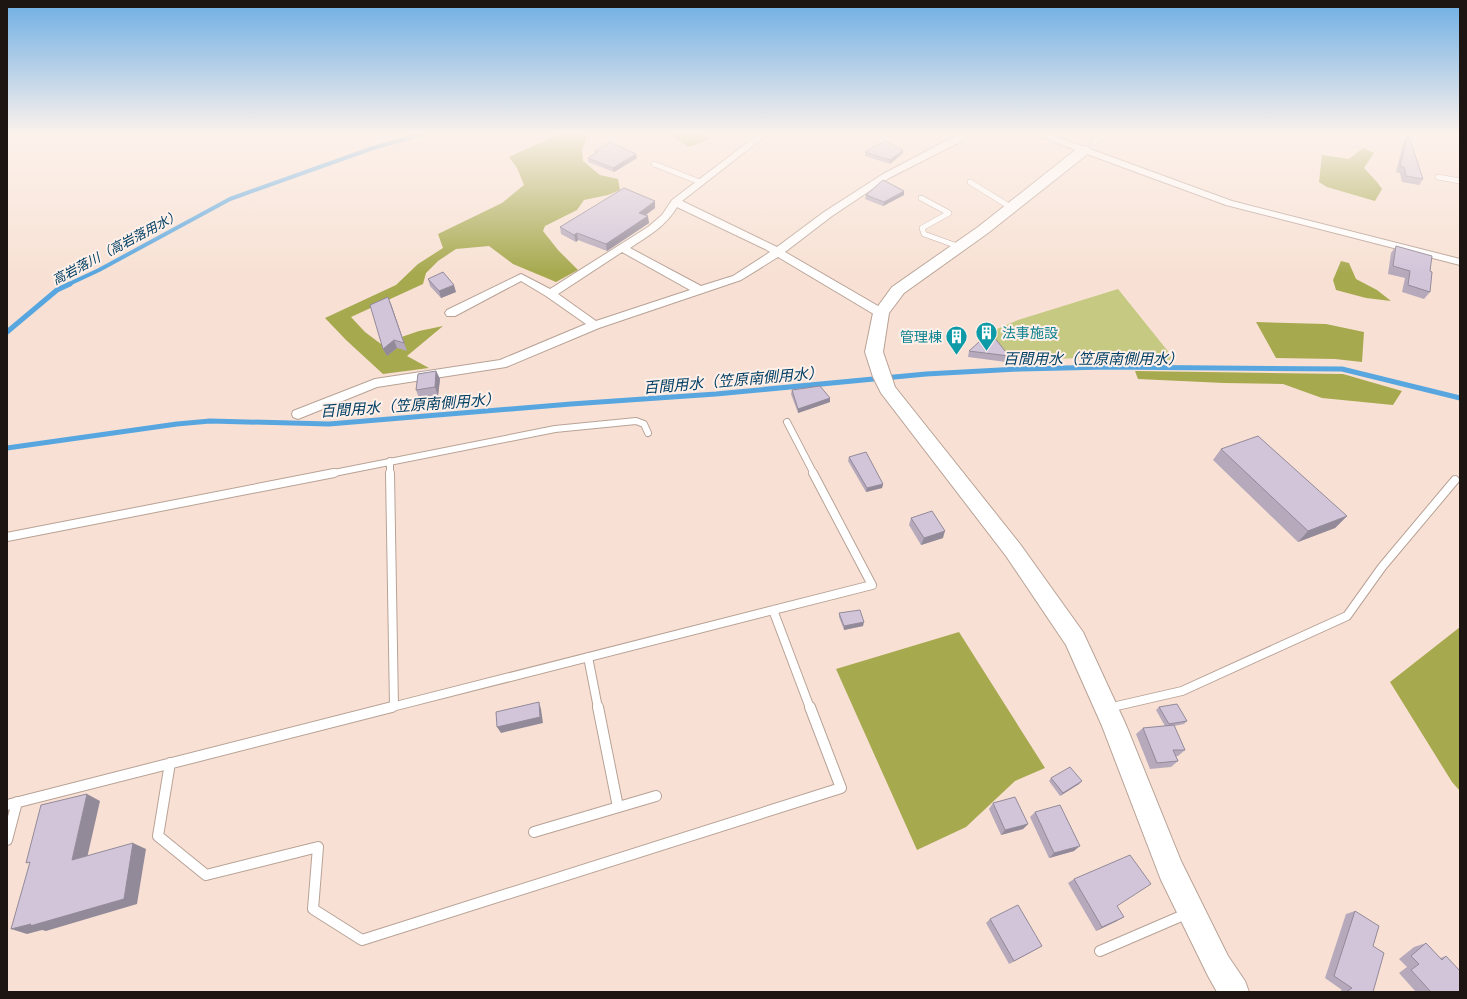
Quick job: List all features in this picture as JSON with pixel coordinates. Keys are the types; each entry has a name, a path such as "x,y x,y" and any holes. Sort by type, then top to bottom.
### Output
{"street":[{"path":"550,294 622,248 666,217 675,202 703,180"},
{"path":"298,414 375,383 502,364 595,325 737,278 778,252 828,214 880,180"},
{"path":"1047,180 960,247 898,290 881,313 874,352 882,377 888,389 1013,550 1075,639 1106,708 1171,870 1218,966 1234,992"},
{"path":"1166,180 1230,203 1460,262"},
{"path":"675,202 778,252 881,313"},
{"path":"622,248 699,290"},
{"path":"451,313 522,277 595,325"}],"lane":[{"path":"694,180 700,182"},
{"path":"970,182 1012,208"},
{"path":"921,198 948,213 922,228 924,234 960,247"},
{"path":"7,537 555,429 636,421 644,424 648,433"},
{"path":"7,805 872,585 786,422"},
{"path":"390,461 394,706"},
{"path":"1106,708 1182,691 1346,616 1382,567 1455,480"},
{"path":"170,764 158,836 206,875 318,847 313,909 362,940 841,788 773,610"},
{"path":"588,657 618,807"},
{"path":"534,832 656,796"},
{"path":"7,840 17,802"},
{"path":"1100,950 1191,912"}],"green space":[{"path":"1118,289 1175,360 1088,358 1007,360 990,332 1018,320"}],"shaded area":[{"path":"522,180 618,180 620,190 608,195 584,200 577,210 545,226 543,231 558,250 578,270 556,282 513,264 489,246 456,249 438,261 426,273 423,284 351,317 365,332 381,344 419,331 443,326 407,356 429,368 383,374 346,340 325,318 396,285 418,264 443,248 438,234 502,203 524,185"},
{"path":"1319,180 1375,180 1382,189 1375,201 1327,187 1319,182"},
{"path":"1341,261 1349,263 1356,279 1377,290 1391,301 1366,298 1336,290 1333,280"},
{"path":"1256,322 1326,324 1364,332 1362,362 1335,359 1276,358"},
{"path":"1135,371 1343,374 1402,391 1393,405 1322,398 1283,384 1138,379"},
{"path":"1460,627 1460,791 1452,782 1390,682"},
{"path":"959,632 1045,768 1015,781 966,827 917,850 836,669"}],"building":[{"path":"883,180 904,191 884,202 866,195"},
{"path":"624,188 655,201 639,213 648,216 606,244 577,233 574,235 560,227"},
{"path":"1396,246 1432,256 1430,292 1408,285 1410,271 1393,266"},
{"path":"443,272 454,285 439,291 428,279"},
{"path":"388,297 404,343 394,340 383,349 370,305"},
{"path":"990,332 1009,356 969,351"},
{"path":"436,371 435,387 416,390 418,374"},
{"path":"820,386 830,398 798,409 792,390"},
{"path":"1258,436 1347,516 1308,531 1221,449"},
{"path":"866,452 883,484 867,488 849,457"},
{"path":"932,511 945,531 924,538 911,518"},
{"path":"860,610 864,622 844,626 839,613"},
{"path":"539,702 540,717 497,727 496,712"},
{"path":"1177,704 1187,721 1169,724 1159,707"},
{"path":"1174,725 1185,750 1173,750 1178,761 1157,763 1143,728"},
{"path":"1070,767 1082,781 1063,793 1051,778"},
{"path":"87,794 72,860 133,843 124,899 30,926 31,924 11,929 30,862 26,863 41,805"},
{"path":"1015,797 1028,824 1005,830 993,803"},
{"path":"1060,805 1080,846 1054,853 1035,812"},
{"path":"1130,855 1151,884 1117,906 1124,917 1102,927 1074,879"},
{"path":"1018,905 1042,946 1014,961 990,919"},
{"path":"1355,911 1379,926 1373,946 1384,953 1373,992 1346,992 1352,988 1334,976"},
{"path":"1426,943 1442,960 1446,956 1460,971 1460,992 1431,992 1411,970 1419,964 1411,956"}],"waterway":[{"name":"高岩落川（高岩落用水）","path":"67,285 99,270 230,199 284,180"},
{"name":"高岩落川（高岩落用水）","path":"7,332 57,290 70,284"},
{"name":"百間用水（笠原南側用水）","path":"7,448 177,424 210,421 329,424 571,404 716,394 926,374 1020,369 1107,367 1342,369 1460,398"}],"place":[{"name":"法事施設","path":"987,352"},
{"name":"管理棟","path":"957,356"}]}
